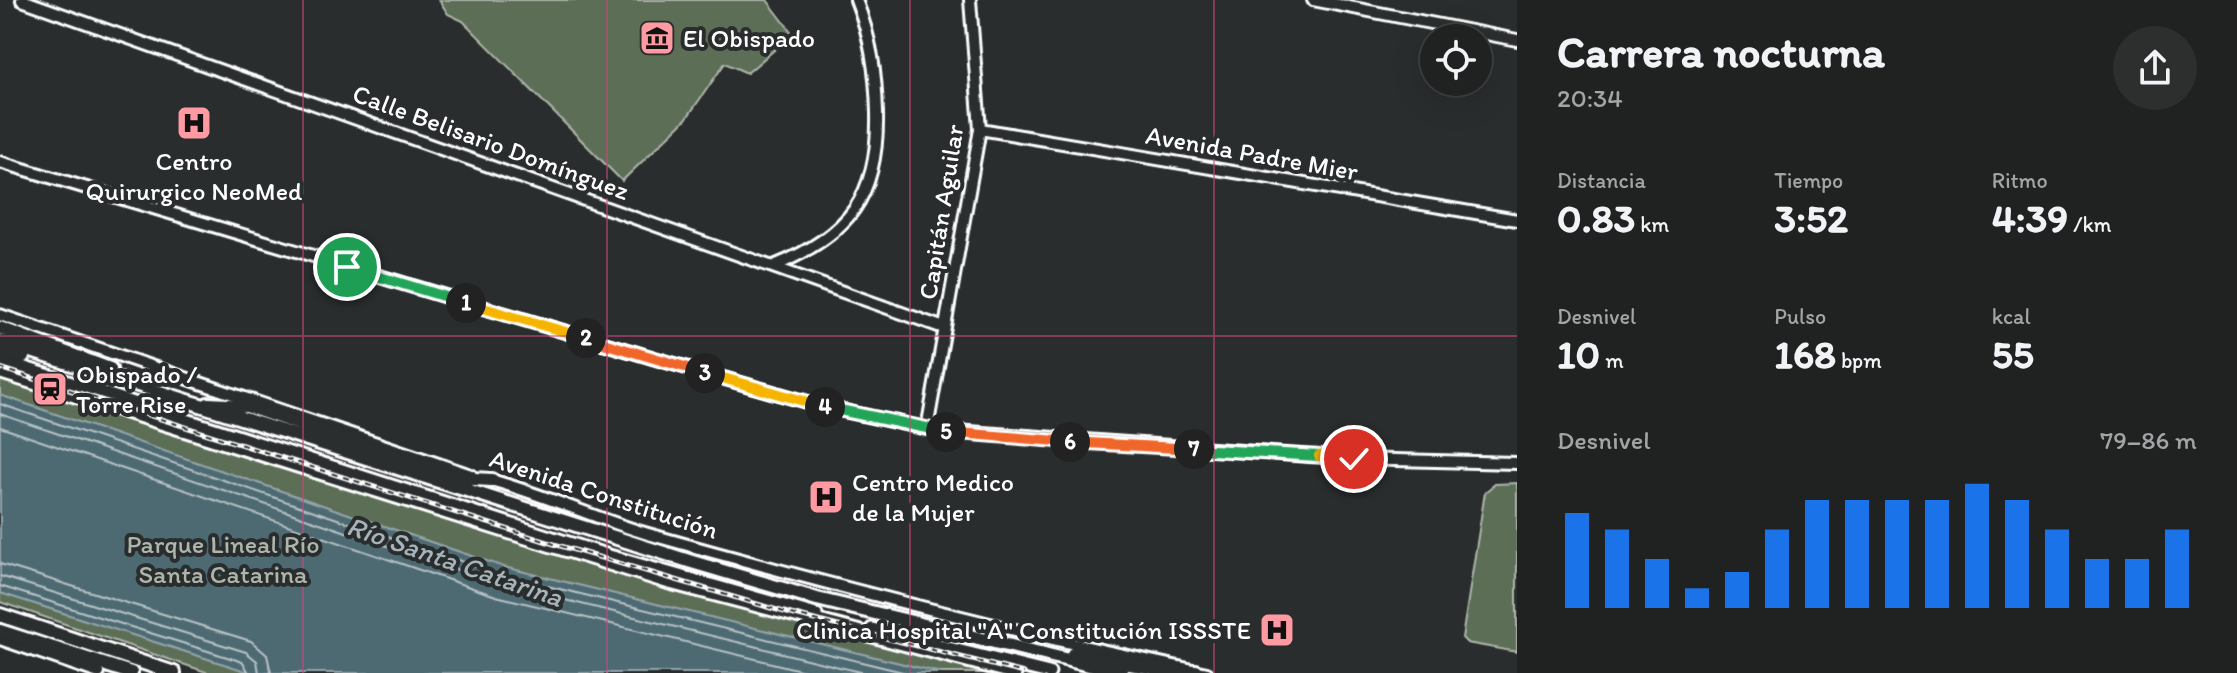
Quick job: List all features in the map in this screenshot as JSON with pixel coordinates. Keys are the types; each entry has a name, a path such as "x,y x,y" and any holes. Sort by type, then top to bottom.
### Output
{"highway":[{"path":"0,328 121,373 143,388"},
{"name":"Avenida Constitución","path":"0,341 605,537 817,599 1122,673"},
{"path":"0,350 43,362 73,365"},
{"path":"0,372 668,582 1015,673"},
{"path":"201,405 247,406 457,478 492,480"},
{"path":"0,615 174,673"},
{"path":"1,634 131,673"},
{"path":"1039,654 1060,651 1176,672 1202,672"}],"main road":[{"path":"0,360 637,565 867,628 1049,673"}],"street":[{"name":"Calle Belisario Domínguez","path":"22,0 944,328"},
{"path":"774,266 820,245 856,210 869,184 878,139 873,52 856,0"},
{"name":"Capitán Aguilar","path":"927,429 980,129 970,0"},
{"path":"1313,0 1517,40"},
{"name":"Avenida Padre Mier","path":"980,129 1517,220"},
{"path":"0,162 663,361 821,406 927,429 1067,442 1360,459 1517,463"},
{"name":"Avenida Constitución","path":"0,315 625,527 748,562 944,611 996,628 1202,672"},
{"path":"1,634 99,673"}],"green space":[{"path":"439,0 767,0 793,34 747,73 725,63 686,119 622,181 463,21 448,14"},
{"name":"Río Santa Catarina","path":"0,377 1006,673 209,673 0,602"},
{"path":"1517,483 1517,652 1467,643 1462,638 1485,492 1495,484"}],"water":[{"name":"Río Santa Catarina","path":"0,395 504,567 941,673 252,673 0,593"}],"railway":[{"path":"0,368 554,544 791,614 1024,673"}],"place":[{"name":"El Obispado","path":"657,38"},
{"name":"Centro Quirurgico NeoMed","path":"194,123"},
{"name":"Obispado / Torre Rise","path":"50,389"},
{"name":"Centro Medico de la Mujer","path":"826,497"},
{"name":"Clinica Hospital \"A\" Constitución ISSSTE","path":"1277,630"}],"route":[{"path":"347,267 821,406 927,429 1067,442 1354,459"}],"park label":[{"name":"Parque Lineal Río Santa Catarina","path":"223,559"}]}
